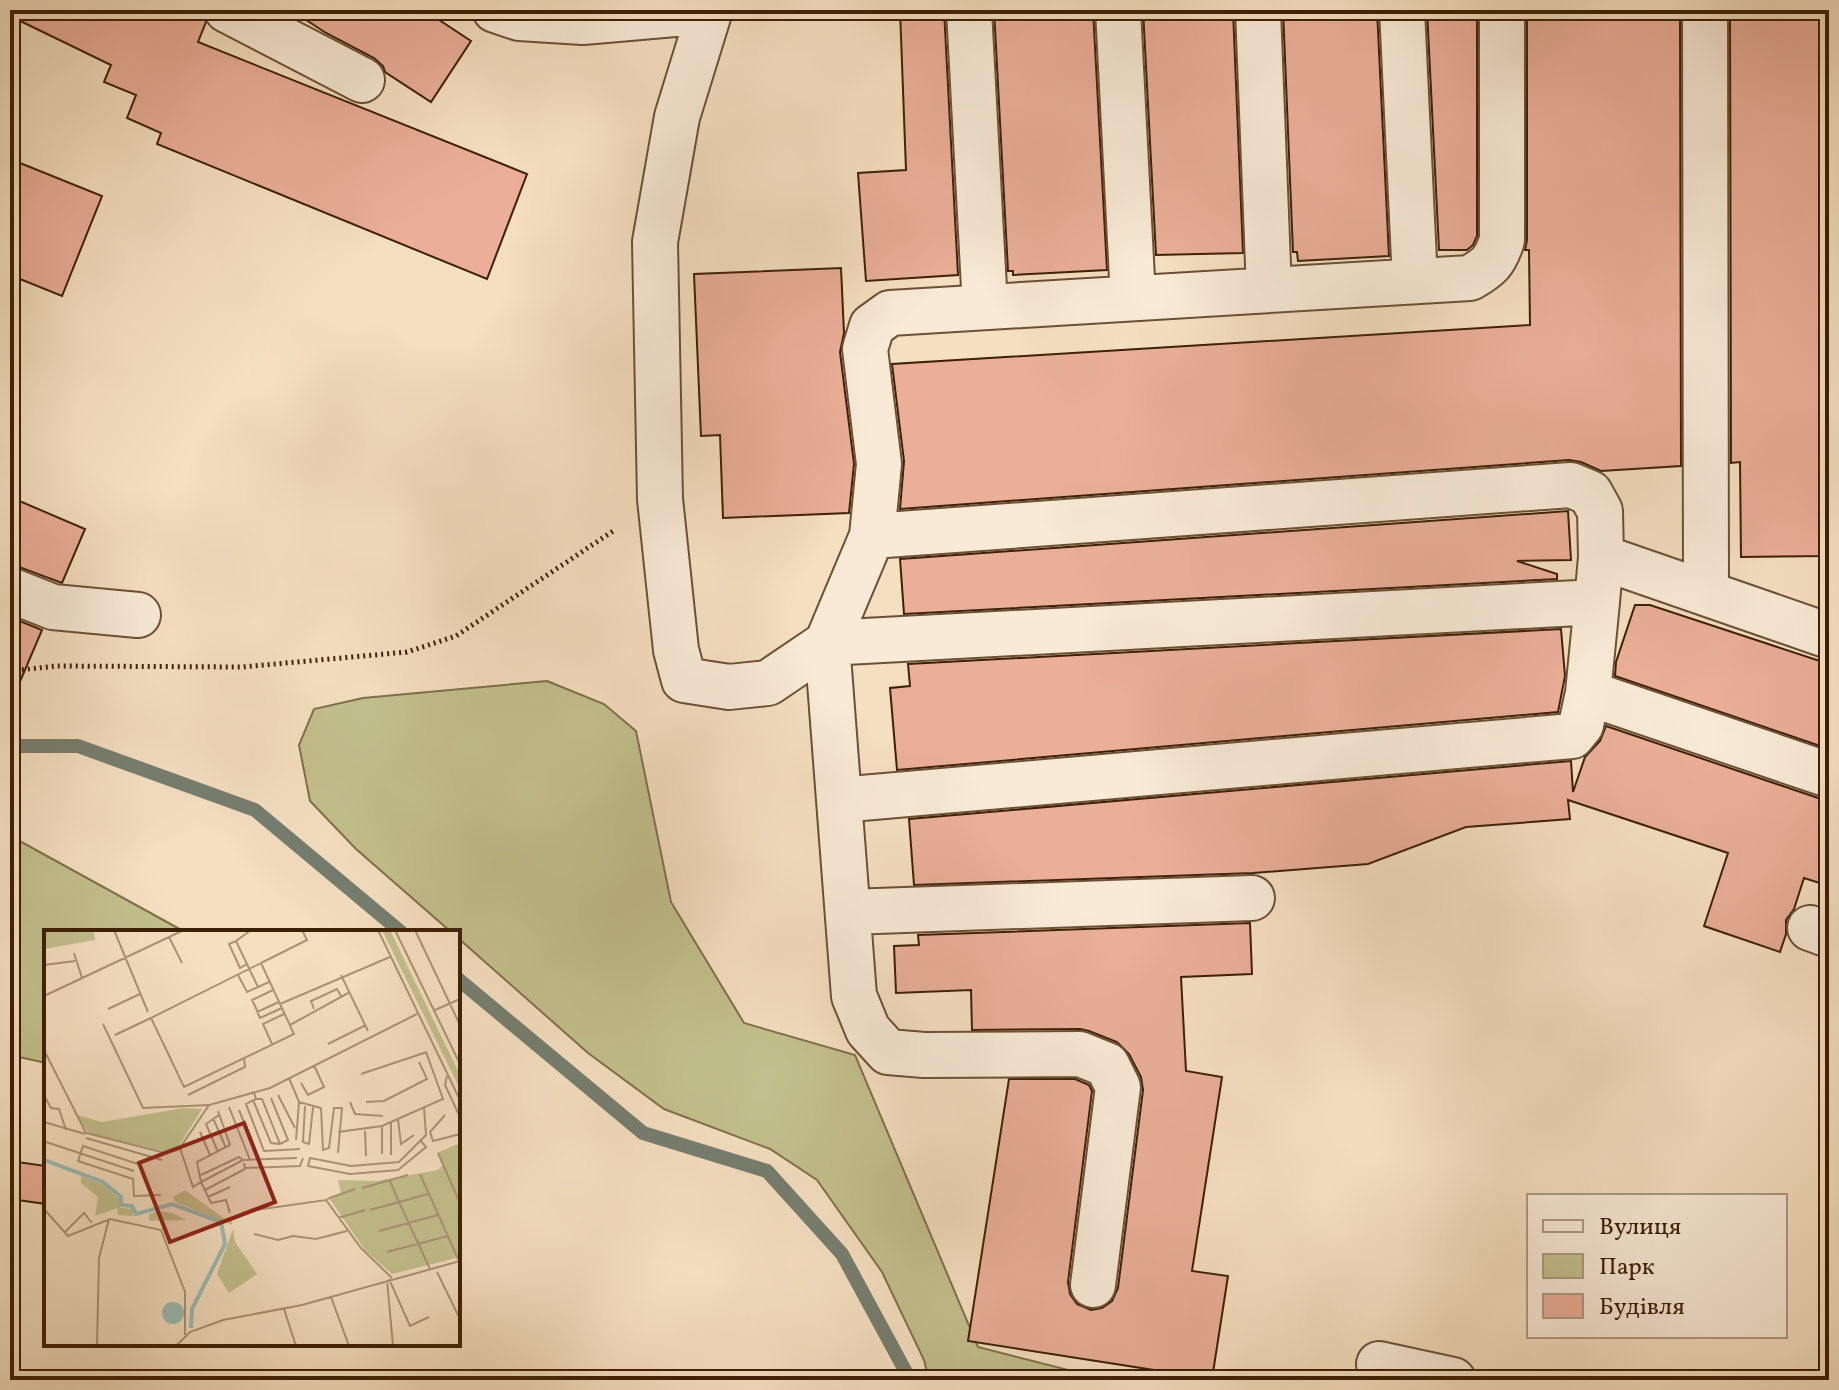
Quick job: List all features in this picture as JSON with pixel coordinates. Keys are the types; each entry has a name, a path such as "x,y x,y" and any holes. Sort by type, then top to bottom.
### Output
{"street":[{"path":"227,10 362,80"},
{"path":"495,10 519,18 583,22 710,10 677,117 655,242 660,499 676,650 684,680 729,687 768,683 827,643 1597,602"},
{"path":"969,10 985,307"},
{"path":"1118,10 1133,298"},
{"path":"1258,10 1269,290"},
{"path":"1402,10 1415,281"},
{"path":"1093,1285 1118,1087 1107,1065 1080,1054 924,1055 888,1052 868,1030 854,996 827,643 872,536 879,464 865,349 872,326 890,313 1470,278 1486,269 1496,257 1502,240 1502,10"},
{"path":"1705,10 1706,593"},
{"path":"839,800 1572,736 1581,725 1588,693 1601,557 1600,511 1590,493 1571,485 872,536"},
{"path":"1601,557 1829,636"},
{"path":"10,590 53,607 138,615"},
{"path":"1588,693 1829,775"},
{"path":"848,912 1252,898"},
{"path":"1379,1364 1453,1380"}],"path":[{"path":"10,671 57,666 242,667 407,652 456,636 660,499"}],"green space":[{"path":"547,681 604,704 636,731 671,902 744,1023 855,1055 978,1347 1096,1377 1094,1380 929,1380 924,1360 882,1272 817,1180 770,1149 664,1109 588,1053 460,940 460,930 449,930 356,849 310,801 299,745 314,709 363,698"},
{"path":"10,839 18,840 181,930 44,930 44,1063 10,1055"}],"building":[{"path":"10,10 202,10 206,22 198,42 527,174 487,279 157,144 161,133 127,118 136,95 104,82 111,65 10,16"},
{"path":"291,10 424,10 471,41 431,102 385,72 374,58"},
{"path":"900,10 944,10 958,275 866,281 858,173 906,170"},
{"path":"994,10 1093,10 1107,270 1013,275 1013,271 1008,271"},
{"path":"1143,10 1233,10 1243,253 1156,255"},
{"path":"1283,10 1377,10 1389,256 1298,261 1297,252 1293,252"},
{"path":"1427,10 1477,10 1477,236 1467,250 1439,250"},
{"path":"1527,10 1680,10 1681,466 1601,471 1569,460 900,509 904,461 892,364 1530,325 1529,250 1525,250"},
{"path":"1730,10 1822,10 1829,556 1741,557 1740,462 1731,463"},
{"path":"20,163 102,196 62,296 10,275 10,189"},
{"path":"841,268 844,333 840,352 854,464 849,513 723,518 720,435 701,436 694,274"},
{"path":"10,497 85,529 62,583 10,566"},
{"path":"1568,511 1571,560 1517,561 1557,574 1557,579 904,614 900,559"},
{"path":"1635,605 1650,605 1829,664 1829,749 1615,676 1616,662"},
{"path":"10,617 42,630 10,705"},
{"path":"1561,629 1565,676 1558,712 897,770 890,688 910,686 908,664"},
{"path":"1606,726 1821,799 1829,799 1829,886 1804,878 1794,909 1786,920 1786,934 1780,952 1704,926 1728,853 1568,800 1570,819 1466,827 1368,864 1253,873 914,885 909,819 1571,761 1573,792 1585,757 1600,741"},
{"path":"1250,923 1252,974 1181,977 1186,1071 1222,1077 1192,1271 1228,1276 1212,1379 968,1341 1009,1079 1075,1079 1089,1085 1092,1091 1068,1282 1070,1294 1077,1304 1091,1310 1102,1308 1112,1301 1118,1288 1143,1090 1141,1077 1129,1054 1117,1042 1089,1031 972,1030 971,990 896,993 894,946 919,945 918,935"},
{"path":"10,1161 44,1166 44,1204 10,1199"}],"waterway":[{"path":"10,746 78,746 255,810 399,930"},
{"path":"460,981 643,1133 767,1171 842,1254 907,1374 907,1380"}]}
